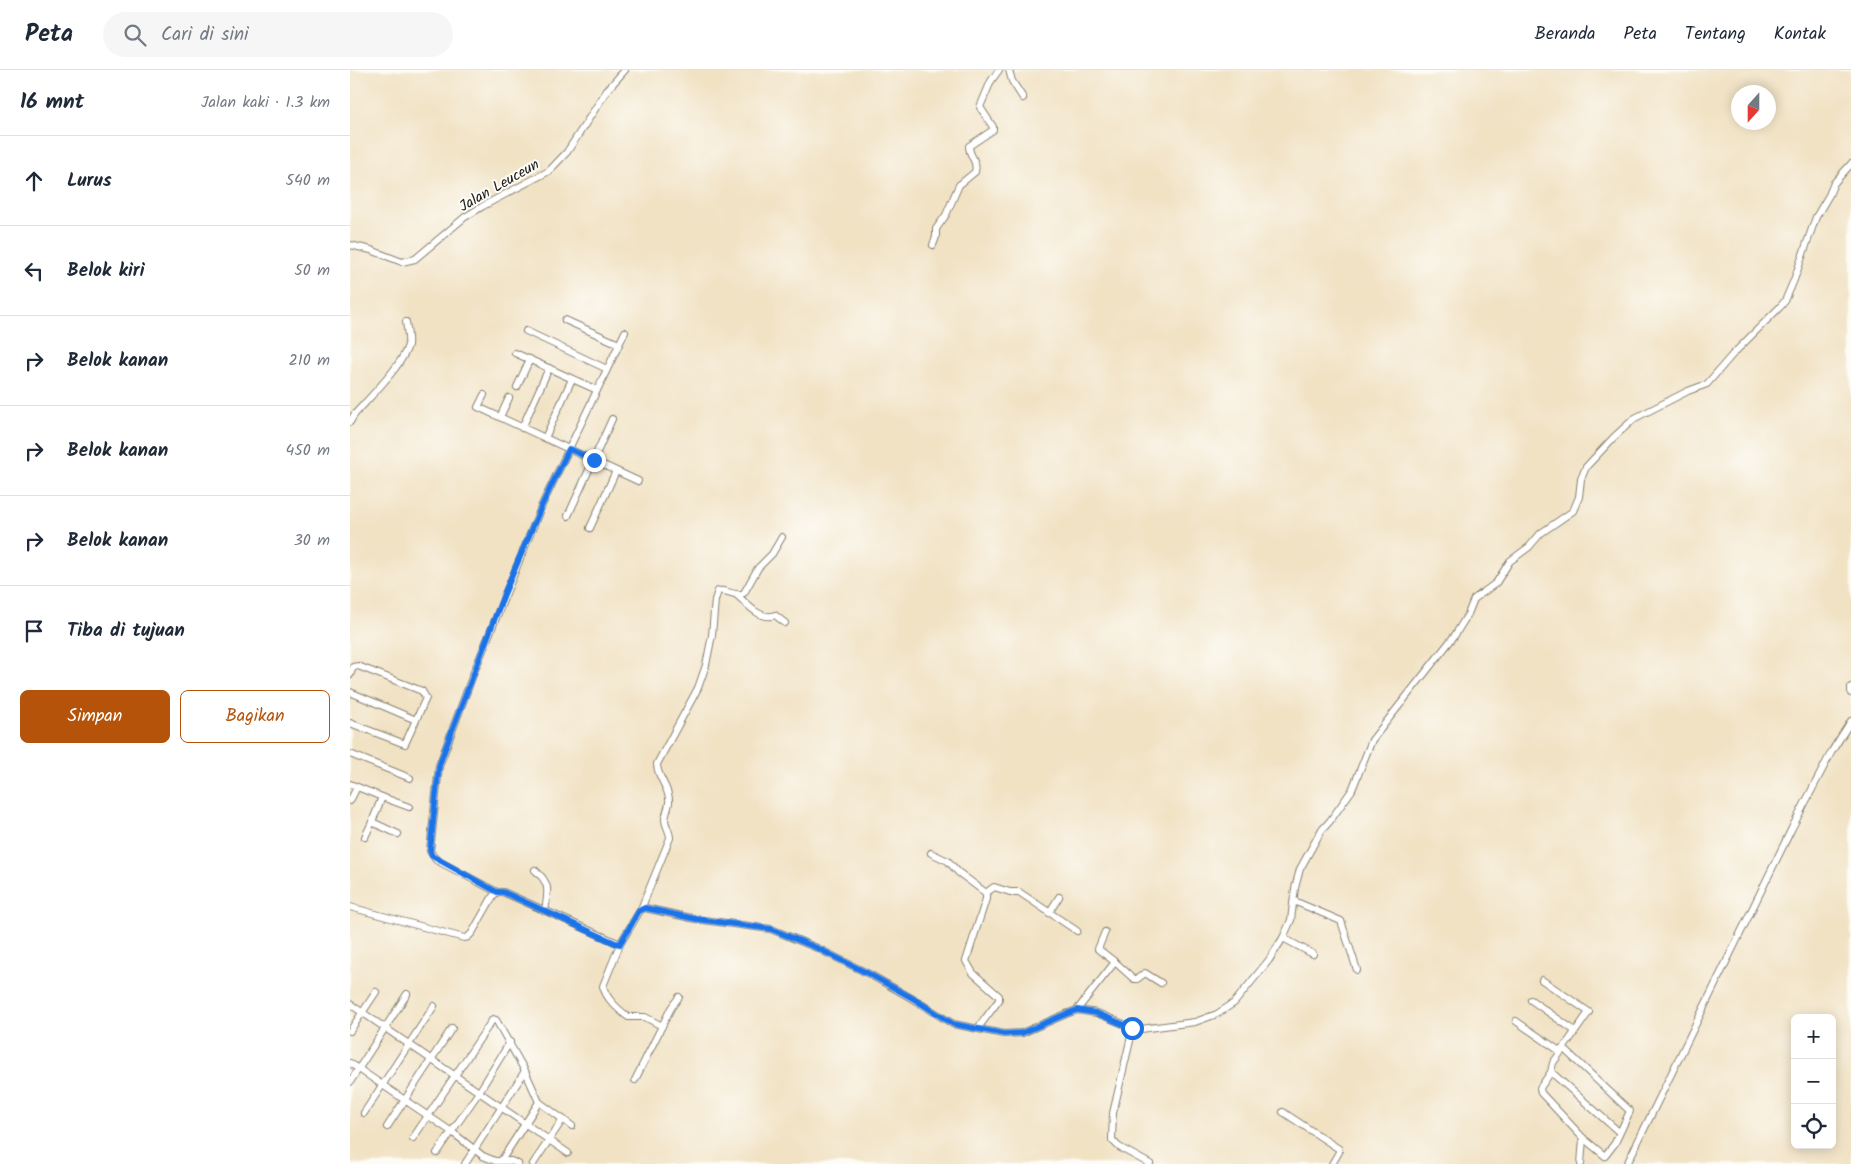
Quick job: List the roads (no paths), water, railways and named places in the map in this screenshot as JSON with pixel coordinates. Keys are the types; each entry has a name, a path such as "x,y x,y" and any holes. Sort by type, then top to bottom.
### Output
{"street":[{"name":"Jalan Leuceun","path":"350,245 402,262 415,259 465,217 549,171 567,152 608,89 625,70"},
{"path":"933,245 936,230 946,216 959,185 975,172 976,164 969,146 993,130 980,107 998,70"},
{"path":"1008,70 1012,81 1024,98"},
{"path":"641,909 645,908 696,919 771,929 817,948 869,974 914,999 946,1021 1004,1034 1022,1033 1077,1010 1096,1013 1132,1028 1141,1029 1195,1022 1227,1008 1234,1003 1269,960 1283,938 1291,920 1300,869 1321,831 1352,790 1372,740 1456,635 1474,599 1496,583 1510,561 1529,547 1541,533 1573,511 1579,497 1581,479 1586,467 1614,436 1635,418 1688,391 1707,384 1732,354 1780,308 1794,280 1816,217 1834,183 1851,164"},
{"path":"565,320 619,344"},
{"path":"350,422 395,367 406,350 409,342 406,322"},
{"path":"526,331 607,368"},
{"path":"620,944 503,892 497,892 436,860 430,851 439,766 504,594 542,505 625,332"},
{"path":"515,353 597,390"},
{"path":"517,387 530,360"},
{"path":"522,428 549,368"},
{"path":"545,438 572,378"},
{"path":"484,395 478,408 638,481"},
{"path":"500,417 509,398"},
{"path":"568,516 612,420"},
{"path":"590,528 616,471"},
{"path":"737,595 744,593 758,568 772,554 782,537"},
{"path":"662,1026 645,1017 628,1017 608,998 603,990 620,944 641,909 670,838 670,832 665,822 670,799 657,771 657,764 698,688 706,665 712,635 714,600 718,592 722,590 737,595 761,615 767,618 775,616 785,623"},
{"path":"350,675 353,668 358,666 422,692 426,696 405,744 350,723"},
{"path":"1851,687 1851,693"},
{"path":"350,692 416,720"},
{"path":"1627,1164 1792,828 1832,751 1851,721"},
{"path":"350,754 410,778"},
{"path":"350,801 353,785 409,807"},
{"path":"365,837 382,797"},
{"path":"372,822 398,834"},
{"path":"932,853 948,861 958,872 986,893"},
{"path":"535,870 543,878 548,889 545,911"},
{"path":"986,893 994,887 1010,892 1019,892 1076,931"},
{"path":"350,907 464,938 472,933 497,892"},
{"path":"978,1028 999,1000 999,996 973,973 966,961 986,899 986,893"},
{"path":"1049,913 1059,898"},
{"path":"1294,901 1341,921 1357,970"},
{"path":"1105,932 1097,948 1134,979 1145,973 1161,984"},
{"path":"1283,938 1314,954"},
{"path":"1077,1010 1115,962"},
{"path":"1516,1021 1562,1050 1630,1111 1611,1150 1605,1156 1583,1138 1541,1092 1540,1088 1551,1072 1553,1063 1562,1050 1575,1031 1589,1012 1542,980"},
{"path":"350,1031 376,992"},
{"path":"350,1082 407,994"},
{"path":"635,1080 679,997"},
{"path":"1531,1000 1575,1031"},
{"path":"350,1004 568,1153"},
{"path":"364,1113 434,1006"},
{"path":"413,1138 491,1020 496,1020 510,1042 539,1102 572,1126"},
{"path":"387,1127 452,1028"},
{"path":"1132,1028 1113,1114 1112,1140 1119,1147 1150,1164"},
{"path":"438,1153 510,1042"},
{"path":"350,1063 491,1160 511,1161 518,1164"},
{"path":"465,1164 525,1071"},
{"path":"1551,1072 1619,1132"},
{"path":"501,1161 539,1102"},
{"path":"1283,1112 1339,1149 1340,1152 1332,1164"},
{"path":"533,1164 563,1119"},
{"path":"1581,1164 1583,1138"}]}
